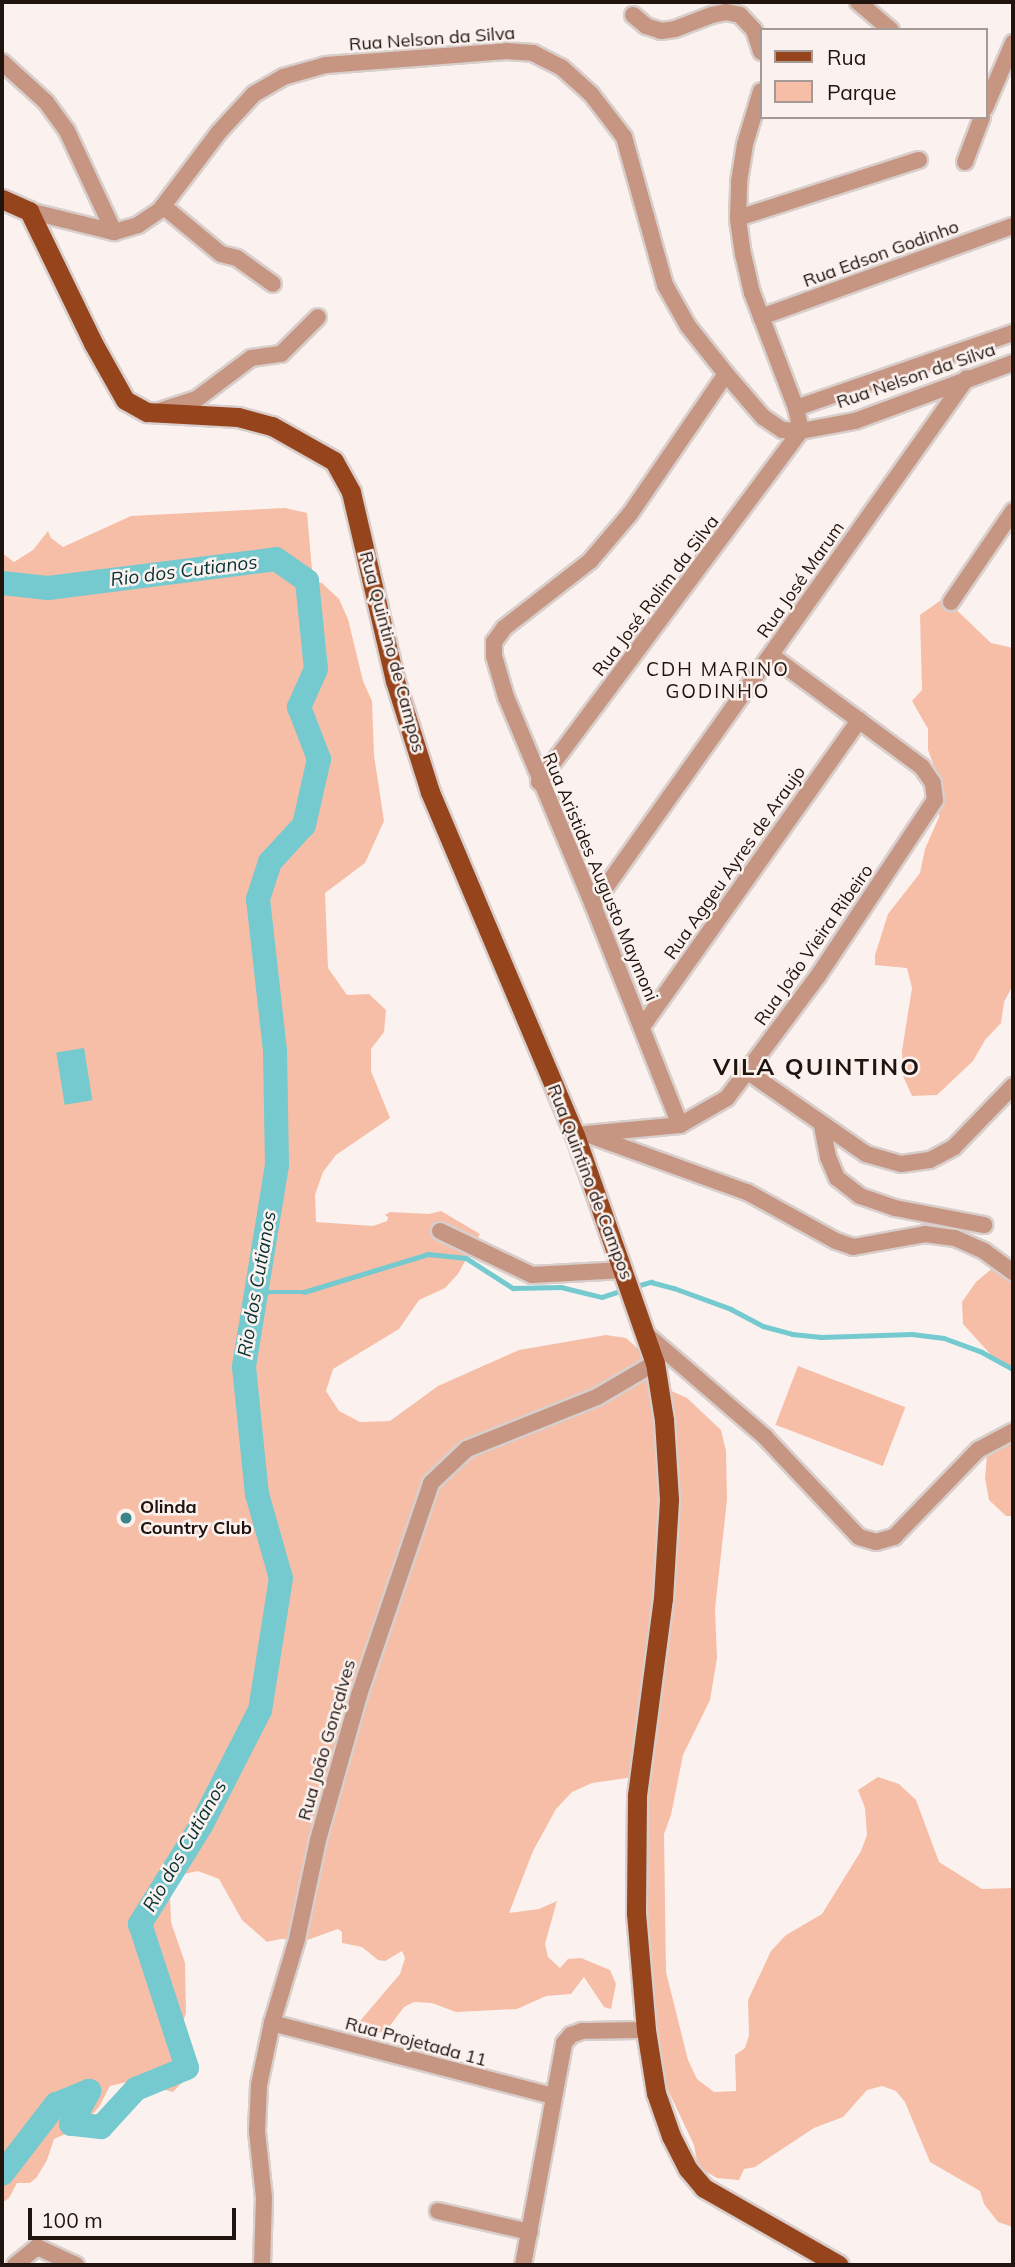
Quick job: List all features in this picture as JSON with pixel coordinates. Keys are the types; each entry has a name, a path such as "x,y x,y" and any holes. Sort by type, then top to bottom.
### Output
{"main road":[{"path":"2,199 29,211 111,378 125,400 147,412"},
{"name":"Rua Quintino de Campos","path":"147,412 257,421 306,443 334,461 351,492 395,681 430,792 581,1134 654,1363 664,1420 669,1500 663,1598 637,1796 636,1913 646,2030 656,2093 671,2136 688,2169 704,2188 839,2265"}],"street":[{"path":"858,2 889,28"},
{"path":"633,15 646,26 661,31 726,12 740,15 754,30 760,49"},
{"path":"987,103 1013,43"},
{"name":"Rua Nelson da Silva","path":"114,232 138,225 163,205 219,132 254,94 283,77 326,65 506,51 533,53 561,67 591,94 624,137 665,285 688,326 763,417 782,429 801,432 855,421 1013,363"},
{"path":"2,62 46,102 67,131 114,232"},
{"path":"760,94 745,144 739,182 738,218 743,255 761,317 796,408 801,432"},
{"path":"965,162 981,119"},
{"path":"738,218 919,160"},
{"path":"163,205 221,254 237,258 272,284"},
{"path":"29,211 114,232"},
{"name":"Rua Edson Godinho","path":"761,317 1013,226"},
{"path":"147,412 169,409 198,398 251,358 281,354 318,317"},
{"path":"796,408 1013,332"},
{"name":"Rua Aristides Augusto Maymoni","path":"680,1125 593,905 539,782 506,697 494,656 495,642 504,628 590,561 630,514 726,374"},
{"name":"Rua José Marum","path":"593,905 967,379"},
{"name":"Rua José Rolim da Silva","path":"539,782 801,432"},
{"path":"951,602 1013,511"},
{"path":"772,656 859,720"},
{"name":"Rua João Vieira Ribeiro","path":"680,1125 727,1098 748,1072 818,976 935,800 933,783 922,767 859,720"},
{"name":"Rua Aggeu Ayres de Araujo","path":"642,1027 859,720"},
{"path":"748,1072 822,1126 866,1154 901,1164 930,1160 954,1147 1013,1086"},
{"path":"581,1134 680,1125"},
{"path":"822,1126 828,1157 837,1178 860,1196 895,1208 984,1225"},
{"path":"581,1134 747,1192 836,1241 853,1247 925,1234 955,1238 984,1251 1013,1272"},
{"path":"440,1231 532,1275 624,1273"},
{"path":"647,1335 765,1437 859,1537 876,1542 894,1537 978,1450 1013,1432"},
{"name":"Rua João Gonçalves","path":"262,2265 264,2198 257,2131 259,2085 272,2023 297,1939 318,1840 359,1695 431,1483 467,1449 597,1397 654,1363"},
{"name":"Rua Projetada 11","path":"272,2023 552,2096"},
{"path":"523,2265 552,2096 564,2043 571,2035 582,2031 646,2030"},
{"path":"438,2211 530,2232"},
{"path":"15,2265 37,2247 76,2265"}],"green space":[{"path":"285,508 307,513 313,581 322,583 339,599 348,619 363,681 372,701 374,755 384,821 365,863 325,893 328,968 347,995 369,994 386,1010 384,1032 371,1049 371,1071 390,1118 336,1155 323,1172 315,1195 316,1222 373,1226 387,1221 388,1217 385,1215 390,1212 429,1214 441,1211 480,1234 458,1274 445,1288 419,1300 399,1329 333,1369 326,1391 339,1411 360,1422 390,1421 438,1386 519,1350 606,1335 626,1338 644,1354 645,1379 687,1398 721,1430 726,1451 727,1500 715,1609 717,1658 710,1700 683,1755 671,1815 664,1834 666,1972 688,2060 697,2079 714,2092 736,2091 735,2055 745,2048 749,2035 748,2000 771,1951 786,1935 822,1914 861,1851 867,1835 865,1808 858,1790 878,1777 899,1784 916,1800 939,1862 982,1889 1013,1888 1013,2227 998,2222 984,2204 980,2191 930,2162 905,2102 896,2091 882,2086 867,2090 843,2117 814,2128 755,2167 744,2169 739,2180 717,2178 698,2167 694,2145 667,2088 651,2022 634,1777 592,1783 572,1792 556,1809 533,1851 509,1913 539,1909 557,1901 545,1944 548,1957 560,1968 568,1959 581,1958 610,1970 616,1984 611,2009 604,2007 584,1977 571,1994 546,1996 517,2009 456,2012 432,2003 414,2002 404,2007 386,2031 369,2035 359,2029 360,2021 400,1974 405,1958 402,1951 385,1961 378,1960 362,1947 342,1943 342,1932 338,1929 307,1940 280,1939 267,1942 242,1920 219,1879 198,1871 174,1876 170,1897 171,1922 185,1963 186,2013 179,2034 189,2075 173,2092 131,2081 110,2086 99,2107 81,2127 54,2139 47,2160 37,2177 30,2183 17,2183 9,2198 2,2203 2,553 14,562 33,550 48,531 51,538 63,547 131,516"},
{"path":"944,598 991,643 1013,648 1013,985 1004,1002 1001,1023 985,1040 973,1061 937,1095 912,1096 903,1076 902,1051 912,988 907,968 875,965 875,955 888,914 920,873 925,849 939,817 940,782 928,750 928,729 912,701 922,690 920,615"},
{"path":"994,1267 1013,1274 1013,1367 992,1356 963,1324 962,1302 976,1282"},
{"path":"798,1366 905,1407 883,1466 775,1425"},
{"path":"1013,1437 1013,1516 1006,1516 989,1500 985,1478 987,1456 1003,1438"}],"water":[{"path":"84,1048 92,1100 65,1105 56,1052"}],"waterway":[{"name":"Rio dos Cutianos","path":"2,583 48,588 276,559 307,581 316,669 299,707 319,759 304,825 270,862 258,899 275,1051 277,1165 244,1367 257,1494 281,1578 260,1710 202,1824 140,1924 187,2068 136,2089 101,2127 71,2124 89,2091 56,2104 2,2174"},
{"path":"257,1289 268,1292 304,1292 428,1254 466,1258 513,1288 561,1287 602,1297 624,1290"},
{"path":"633,1287 651,1282 674,1288 731,1309 763,1326 792,1334 821,1337 912,1334 944,1338 982,1352 1013,1369"}],"place":[{"name":"Olinda Country Club","path":"126,1518"}],"district":[{"name":"CDH MARINO GODINHO","path":"718,681"},
{"name":"VILA QUINTINO","path":"817,1067"}]}
